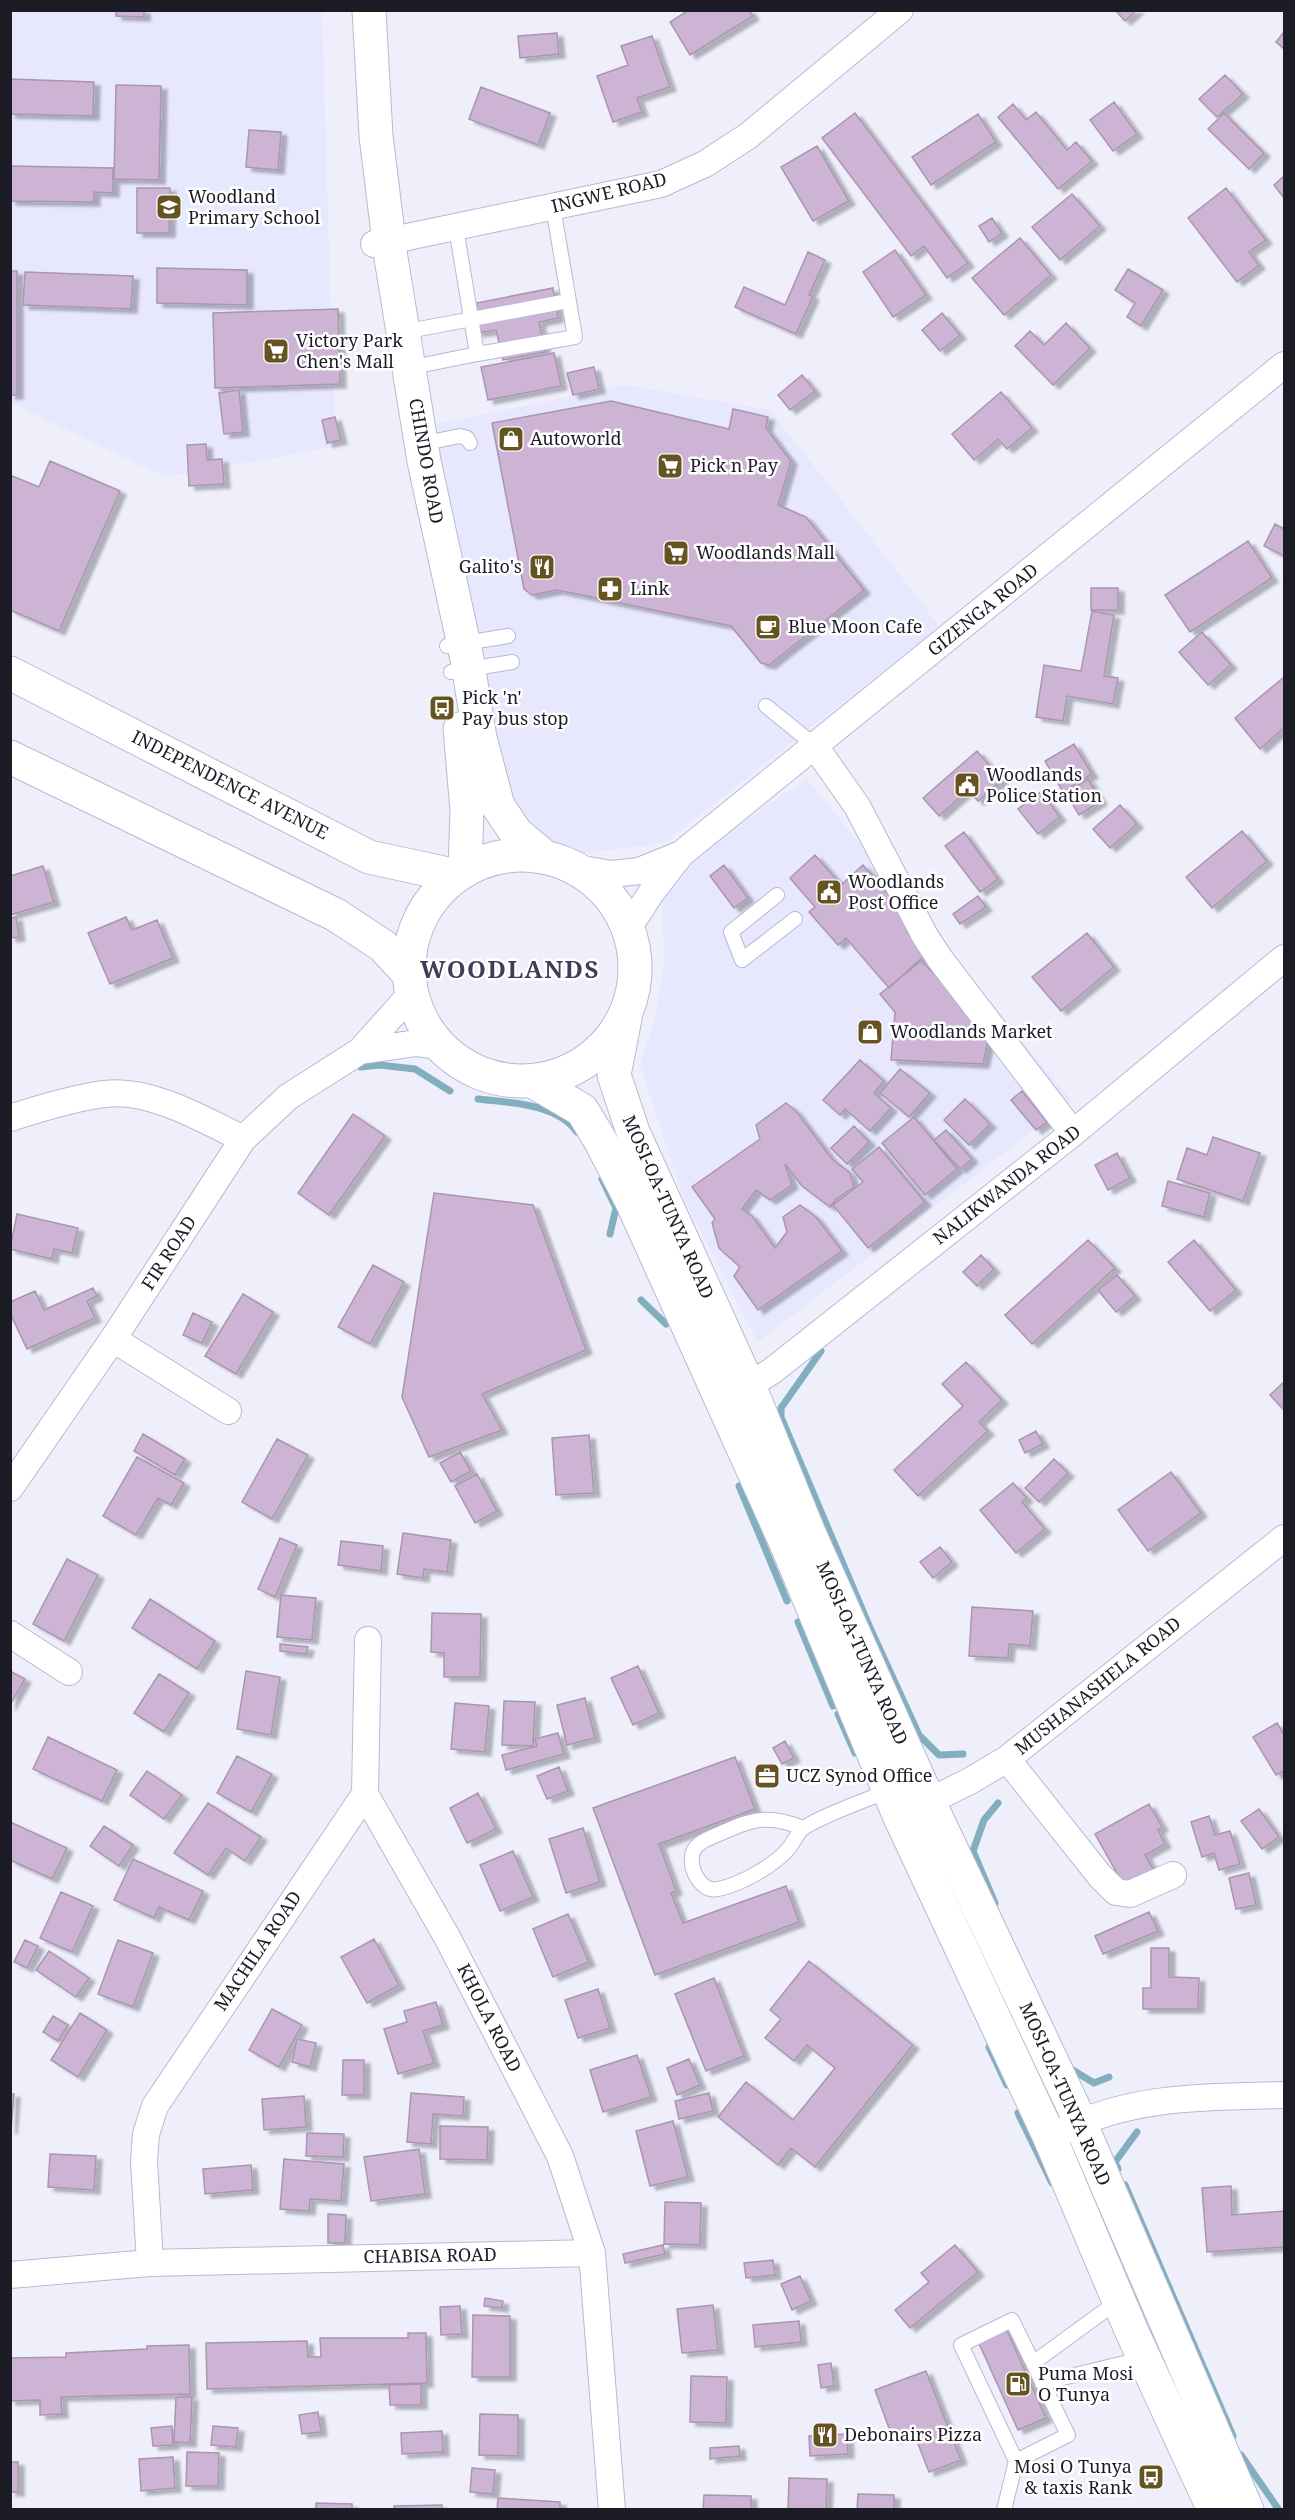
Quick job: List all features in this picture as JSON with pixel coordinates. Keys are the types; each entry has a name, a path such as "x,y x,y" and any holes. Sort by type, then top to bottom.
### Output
{"main road":[{"name":"CHINDO ROAD","path":"352,10 358,122 382,242 413,445 458,657 498,806 516,833 541,854"},
{"name":"CHINDO ROAD","path":"369,10 382,242"},
{"name":"CHINDO ROAD","path":"458,657 468,810 461,873"},
{"name":"INDEPENDENCE AVENUE","path":"10,673 369,857 461,873"},
{"path":"10,757 336,915 383,946 411,984 423,1021 441,1046 467,1069 500,1081 534,1083 557,1078 577,1069 596,1055 612,1038 625,1018"},
{"path":"411,984 413,941 426,909 440,891 461,873 483,861 502,856 541,854 576,868 598,884 610,897 629,927"},
{"name":"MOSI-OA-TUNYA ROAD","path":"629,927 634,973 614,1075 633,1132 735,1394 786,1543 894,1803 1050,2138 1118,2301 1159,2353 1246,2510"},
{"name":"MOSI-OA-TUNYA ROAD","path":"534,1083 582,1110 809,1533 929,1802 1079,2122 1214,2510"}],"street":[{"name":"INGWE ROAD","path":"382,242 661,184 705,164 748,136 900,10"},
{"name":"GIZENGA ROAD","path":"629,927 651,893 681,854 949,639 1284,365"},
{"path":"814,745 857,806 925,936 940,959 1073,1133"},
{"name":"GIZENGA ROAD","path":"576,868 612,874 639,872 681,854"},
{"name":"NALIKWANDA ROAD","path":"735,1394 772,1371 1073,1133 1284,958"},
{"name":"FIR ROAD","path":"10,1488 113,1339 243,1139 288,1097 360,1051 411,984"},
{"name":"FIR ROAD","path":"360,1051 417,1043 441,1046"},
{"path":"10,1118 105,1094 139,1095 184,1111 243,1139"},
{"path":"113,1339 228,1411"},
{"name":"MUSHANASHELA ROAD","path":"894,1803 929,1802 1007,1759 1284,1538"},
{"path":"10,1634 69,1672"},
{"path":"364,1794 368,1640"},
{"path":"1007,1759 1100,1876 1116,1892 1130,1894 1173,1875"},
{"name":"KHOLA ROAD","path":"364,1794 447,1937 560,2156 591,2253"},
{"name":"MACHILA ROAD","path":"150,2263 144,2161 146,2134 155,2106 364,1794"},
{"path":"1050,2138 1079,2122 1110,2112 1182,2098 1284,2095"},
{"path":"591,2253 612,2510"},
{"name":"CHABISA ROAD","path":"10,2275 150,2263 591,2253"}],"lane":[{"path":"402,369 575,337 553,207"},
{"path":"456,228 477,354"},
{"path":"396,334 568,301"},
{"path":"413,445 460,436 467,438 470,443"},
{"path":"458,657 508,636"},
{"path":"458,657 512,662"},
{"path":"766,706 814,745"},
{"path":"777,895 731,932 742,960 795,919"},
{"path":"803,1828 788,1850 766,1868 717,1890 708,1889 701,1883 692,1866 692,1855 696,1847 705,1840 758,1819 782,1819 803,1828 894,1803"},
{"path":"1033,2363 1118,2301"},
{"path":"1004,2510 1016,2461 961,2345 1012,2320 1068,2434 1016,2461"},
{"path":"1042,2383 1159,2353"}],"shaded area":[{"name":"Woodland Primary School","path":"10,11 322,11 335,447 165,477 11,403"},
{"path":"627,385 770,410 939,627 664,843 579,854 543,842 491,798 421,427"},
{"path":"807,779 1072,1101 758,1342 684,1199 640,1066 656,1015 664,961 662,895 678,866"}],"building":[{"path":"116,10 144,10 144,17 116,16"},
{"path":"689,10 749,10 753,16 690,55 670,22"},
{"path":"1115,10 1137,10 1125,21"},
{"path":"1284,32 1284,49 1276,42"},
{"path":"557,33 559,54 520,58 518,36"},
{"path":"652,36 670,87 637,98 642,112 613,122 597,76 628,65 621,46"},
{"path":"1225,75 1243,94 1217,117 1199,99"},
{"path":"10,79 94,82 93,116 10,114"},
{"path":"116,85 161,86 159,180 114,179"},
{"path":"481,87 550,113 538,145 469,119"},
{"path":"1114,102 1137,134 1113,151 1090,120"},
{"path":"1013,104 1026,120 1036,112 1067,150 1076,142 1092,161 1058,189 998,117"},
{"path":"855,113 968,263 947,278 924,246 911,256 822,138"},
{"path":"1224,113 1264,153 1249,169 1208,129"},
{"path":"978,114 996,142 931,185 912,157"},
{"path":"249,130 281,132 278,170 246,167"},
{"path":"817,146 849,201 813,221 781,167"},
{"path":"10,166 113,168 113,193 94,192 94,202 10,201"},
{"path":"1284,176 1284,198 1274,185"},
{"path":"137,188 170,188 169,233 137,233"},
{"path":"1226,188 1266,240 1249,252 1259,265 1237,282 1188,218"},
{"path":"1072,194 1100,226 1060,260 1032,227"},
{"path":"992,218 1002,233 989,242 979,226"},
{"path":"1020,238 1051,275 1004,315 972,278"},
{"path":"895,250 926,295 893,317 863,272"},
{"path":"808,252 825,260 809,295 813,296 796,334 735,307 744,287 785,305"},
{"path":"157,268 247,270 247,305 157,303"},
{"path":"1128,269 1163,290 1141,326 1127,317 1135,303 1115,290"},
{"path":"10,271 17,271 17,395 10,395"},
{"path":"25,272 133,276 131,309 23,305"},
{"path":"553,288 558,318 539,322 545,352 503,360 496,330 477,333 471,304"},
{"path":"338,309 340,384 215,388 213,313"},
{"path":"942,313 960,335 940,351 922,330"},
{"path":"1066,323 1090,348 1053,385 1015,346 1030,331 1044,345"},
{"path":"554,353 561,386 488,400 481,367"},
{"path":"594,367 599,389 573,395 567,373"},
{"path":"802,375 815,391 790,410 778,395"},
{"path":"239,390 243,432 224,434 219,393"},
{"path":"1001,392 1032,428 1007,449 998,439 974,460 952,434"},
{"name":"Woodlands Mall","path":"611,401 729,429 733,409 768,417 766,428 791,461 778,505 806,517 864,590 769,665 761,663 731,626 557,590 532,595 524,589 492,423"},
{"path":"335,417 341,440 327,443 322,420"},
{"path":"206,444 207,460 222,459 224,484 189,486 187,445"},
{"path":"50,461 120,491 59,631 10,610 10,475 39,487"},
{"path":"1275,524 1284,529 1284,556 1264,546"},
{"path":"1248,541 1272,578 1190,632 1165,595"},
{"path":"1091,588 1118,588 1118,610 1091,610"},
{"path":"1092,611 1114,615 1104,676 1118,678 1113,704 1067,696 1063,721 1036,717 1044,665 1081,671"},
{"path":"1202,632 1231,665 1208,685 1179,652"},
{"path":"1284,677 1284,728 1260,749 1235,718"},
{"path":"1074,744 1092,774 1063,792 1045,761"},
{"name":"Woodlands Police Station","path":"977,751 1002,780 978,801 968,790 939,816 923,798"},
{"path":"1088,779 1101,801 1079,815 1066,793"},
{"path":"1041,792 1060,817 1038,834 1018,809"},
{"path":"1120,805 1137,824 1110,848 1093,829"},
{"path":"1242,831 1267,861 1212,908 1186,877"},
{"path":"964,832 998,879 980,892 945,846"},
{"path":"815,855 841,885 863,865 915,925 907,932 926,954 889,988 846,938 838,945 809,912 815,907 790,878"},
{"path":"724,865 748,898 734,908 710,876"},
{"path":"43,866 54,902 10,915 10,876"},
{"path":"978,896 986,907 960,924 953,914"},
{"path":"16,917 19,937 10,938 10,918"},
{"path":"126,917 132,930 157,920 173,958 110,984 88,933"},
{"path":"1087,933 1114,967 1061,1011 1032,977"},
{"path":"921,961 971,1009 989,1035 983,1064 891,1060 895,1012 880,994"},
{"path":"860,1060 884,1081 874,1093 891,1108 870,1131 845,1109 840,1115 823,1100"},
{"path":"900,1069 930,1093 909,1117 880,1093"},
{"path":"1022,1091 1047,1122 1036,1130 1011,1100"},
{"path":"965,1099 990,1124 969,1145 944,1120"},
{"path":"786,1103 796,1111 832,1159 850,1173 854,1187 836,1199 830,1207 802,1186 785,1164 792,1185 770,1200 756,1190 742,1209 752,1216 775,1248 787,1232 783,1217 800,1205 816,1217 842,1251 758,1310 734,1276 740,1267 719,1248 712,1223 715,1219 692,1187 760,1139 756,1125"},
{"path":"353,1114 385,1136 329,1215 298,1193"},
{"path":"914,1117 957,1169 925,1195 882,1143"},
{"path":"854,1126 869,1142 847,1164 831,1148"},
{"path":"946,1130 972,1159 960,1169 934,1140"},
{"path":"1213,1137 1260,1153 1243,1201 1177,1179 1187,1148 1207,1155"},
{"path":"879,1147 925,1202 868,1248 833,1205 863,1182 852,1169"},
{"path":"1117,1153 1130,1178 1108,1190 1095,1165"},
{"path":"1168,1181 1210,1193 1204,1217 1162,1206"},
{"path":"434,1193 533,1205 586,1350 482,1394 502,1430 429,1457 402,1397"},
{"path":"17,1214 78,1228 72,1253 54,1249 52,1259 10,1249"},
{"path":"1088,1240 1115,1268 1032,1344 1005,1315"},
{"path":"1194,1240 1236,1290 1210,1311 1168,1262"},
{"path":"981,1255 994,1269 977,1286 963,1272"},
{"path":"373,1265 404,1282 370,1344 338,1327"},
{"path":"1117,1275 1135,1296 1116,1312 1098,1290"},
{"path":"93,1288 97,1296 87,1301 95,1318 27,1349 10,1313 10,1302 35,1291 44,1310"},
{"path":"243,1294 273,1312 236,1374 205,1356"},
{"path":"193,1313 212,1322 202,1343 183,1335"},
{"path":"966,1362 1002,1400 979,1422 988,1431 918,1496 894,1470 963,1406 942,1384"},
{"path":"1284,1382 1284,1410 1270,1395"},
{"path":"1036,1431 1043,1444 1025,1453 1019,1440"},
{"path":"143,1434 185,1459 175,1475 134,1451"},
{"path":"589,1435 594,1493 556,1495 552,1438"},
{"path":"277,1439 308,1455 272,1519 242,1502"},
{"path":"460,1452 471,1471 451,1482 440,1463"},
{"path":"137,1457 184,1483 171,1505 158,1498 136,1535 103,1516"},
{"path":"1054,1459 1068,1473 1039,1502 1025,1488"},
{"path":"1171,1472 1201,1513 1148,1551 1118,1510"},
{"path":"477,1474 497,1511 475,1523 455,1486"},
{"path":"1013,1483 1027,1498 1022,1502 1045,1529 1016,1553 980,1510"},
{"path":"403,1533 451,1540 447,1572 424,1569 423,1578 397,1574"},
{"path":"280,1538 297,1545 275,1597 258,1589"},
{"path":"341,1541 383,1546 381,1571 338,1565"},
{"path":"940,1547 952,1562 933,1578 920,1562"},
{"path":"67,1559 98,1575 64,1641 33,1624"},
{"path":"281,1595 316,1598 312,1640 277,1637"},
{"path":"150,1599 215,1641 197,1669 132,1628"},
{"path":"972,1607 1033,1611 1030,1646 1009,1644 1008,1658 969,1656"},
{"path":"432,1613 481,1614 480,1677 444,1677 444,1653 431,1652"},
{"path":"280,1644 308,1647 306,1654 280,1651"},
{"path":"638,1666 659,1713 633,1725 611,1678"},
{"path":"10,1671 25,1679 10,1705"},
{"path":"246,1671 280,1677 271,1735 237,1729"},
{"path":"159,1674 189,1693 164,1732 134,1713"},
{"path":"585,1698 595,1738 567,1745 557,1705"},
{"path":"504,1701 535,1702 533,1746 502,1745"},
{"path":"455,1703 489,1706 485,1752 451,1749"},
{"path":"1277,1723 1284,1735 1284,1771 1276,1775 1253,1737"},
{"path":"558,1733 564,1754 506,1770 502,1755 537,1746 535,1739"},
{"path":"48,1737 117,1770 102,1801 33,1769"},
{"path":"785,1741 794,1758 782,1764 773,1748"},
{"path":"237,1756 272,1774 251,1812 217,1793"},
{"path":"735,1757 755,1809 659,1844 676,1891 671,1893 683,1923 786,1886 799,1922 655,1975 593,1808"},
{"path":"559,1767 568,1791 547,1799 537,1776"},
{"path":"147,1771 182,1795 164,1819 130,1795"},
{"path":"478,1793 496,1829 467,1843 450,1808"},
{"path":"208,1803 261,1837 245,1861 226,1848 208,1875 174,1853"},
{"path":"1149,1804 1162,1827 1158,1830 1165,1844 1145,1855 1158,1877 1128,1893 1095,1834"},
{"path":"1259,1809 1279,1837 1262,1849 1241,1821"},
{"path":"1209,1816 1215,1835 1230,1831 1240,1864 1219,1870 1214,1853 1202,1857 1191,1822"},
{"path":"10,1822 67,1848 52,1879 10,1860"},
{"path":"104,1826 133,1845 119,1866 90,1846"},
{"path":"583,1828 600,1882 566,1893 549,1839"},
{"path":"513,1851 533,1897 500,1911 480,1865"},
{"path":"133,1859 203,1891 189,1920 159,1907 154,1918 114,1900"},
{"path":"1249,1873 1256,1905 1236,1909 1229,1878"},
{"path":"61,1892 93,1906 72,1952 40,1938"},
{"path":"1149,1912 1158,1931 1103,1954 1095,1936"},
{"path":"568,1914 589,1962 553,1977 533,1929"},
{"path":"374,1939 399,1985 367,2003 341,1957"},
{"path":"25,1940 38,1946 27,1968 14,1962"},
{"path":"118,1940 153,1953 133,2007 98,1994"},
{"path":"1151,1948 1169,1948 1169,1977 1199,1978 1198,2009 1143,2009 1143,1988 1151,1988"},
{"path":"49,1951 89,1978 76,1997 36,1970"},
{"path":"809,1961 913,2045 815,2167 791,2148 778,2165 718,2117 746,2082 793,2120 835,2068 807,2045 794,2061 765,2038 781,2019 770,2010"},
{"path":"714,1978 744,2056 706,2071 675,1994"},
{"path":"598,1989 610,2028 578,2038 565,2000"},
{"path":"436,2002 443,2025 423,2031 434,2063 398,2074 384,2029 407,2022 404,2011"},
{"path":"272,2009 302,2025 279,2067 249,2050"},
{"path":"80,2013 107,2030 78,2077 51,2060"},
{"path":"53,2016 68,2025 58,2041 43,2032"},
{"path":"297,2039 316,2043 310,2067 292,2062"},
{"path":"637,2055 651,2097 603,2112 590,2070"},
{"path":"689,2059 700,2085 677,2095 667,2068"},
{"path":"343,2060 364,2060 364,2095 342,2095"},
{"path":"411,2093 464,2097 463,2116 433,2114 431,2144 407,2142"},
{"path":"709,2093 713,2111 679,2119 675,2101"},
{"path":"10,2094 14,2094 11,2130 10,2129"},
{"path":"304,2096 306,2127 264,2130 262,2099"},
{"path":"673,2121 688,2177 650,2186 636,2131"},
{"path":"440,2126 488,2127 487,2160 440,2159"},
{"path":"307,2133 344,2134 343,2157 306,2156"},
{"path":"419,2149 425,2194 371,2201 364,2157"},
{"path":"50,2154 96,2156 94,2190 48,2187"},
{"path":"284,2159 344,2164 341,2201 310,2199 309,2211 280,2209"},
{"path":"251,2165 253,2190 205,2194 203,2169"},
{"path":"1231,2186 1232,2215 1284,2211 1284,2247 1207,2252 1202,2188"},
{"path":"665,2202 701,2203 700,2245 664,2244"},
{"path":"328,2214 346,2215 345,2243 328,2243"},
{"path":"663,2245 665,2254 625,2263 623,2254"},
{"path":"955,2245 978,2272 910,2328 895,2310 929,2282 921,2273"},
{"path":"773,2260 775,2275 746,2278 744,2263"},
{"path":"800,2276 811,2301 792,2310 781,2284"},
{"path":"485,2298 503,2301 502,2308 484,2306"},
{"path":"713,2305 718,2350 682,2353 677,2309"},
{"path":"460,2306 462,2334 441,2335 440,2307"},
{"path":"473,2315 510,2316 510,2377 472,2377"},
{"path":"799,2321 801,2342 755,2347 753,2325"},
{"path":"1005,2326 1046,2418 1018,2430 977,2339"},
{"path":"408,2333 426,2333 427,2383 207,2389 206,2343 307,2341 308,2357 321,2357 320,2338 408,2338"},
{"path":"189,2345 190,2394 61,2397 62,2414 40,2415 40,2400 10,2401 10,2358 66,2357 66,2353"},
{"path":"831,2363 834,2386 821,2388 818,2365"},
{"path":"926,2371 961,2460 929,2472 913,2431 893,2439 875,2390"},
{"path":"691,2376 727,2377 726,2423 690,2422"},
{"path":"421,2384 421,2405 390,2405 389,2385"},
{"path":"176,2397 192,2397 190,2443 174,2442"},
{"path":"318,2412 321,2432 302,2434 299,2415"},
{"path":"480,2414 518,2415 518,2456 479,2455"},
{"path":"172,2426 173,2445 153,2446 151,2428"},
{"path":"213,2426 238,2428 236,2447 211,2445"},
{"path":"442,2431 443,2452 402,2454 401,2433"},
{"path":"847,2434 848,2454 810,2456 809,2436"},
{"path":"739,2446 740,2456 710,2459 710,2448"},
{"path":"187,2452 219,2453 218,2486 186,2486"},
{"path":"173,2457 175,2488 141,2491 139,2459"},
{"path":"10,2462 18,2462 18,2492 10,2492"},
{"path":"472,2468 495,2470 493,2494 470,2492"},
{"path":"789,2478 827,2479 826,2510 788,2510"},
{"path":"858,2494 894,2495 894,2510 857,2510"},
{"path":"704,2495 751,2496 751,2510 703,2510"},
{"path":"498,2498 560,2502 560,2510 497,2510"},
{"path":"316,2503 352,2504 352,2510 316,2510"},
{"path":"442,2505 442,2510 394,2510 394,2506"}],"waterway":[{"path":"361,1067 379,1065 415,1069 450,1091"},
{"path":"478,1099 532,1106 545,1110 568,1122 577,1132"},
{"path":"602,1179 616,1208 610,1234"},
{"path":"641,1300 666,1324"},
{"path":"821,1351 781,1408 781,1417 871,1630 919,1735 939,1755 963,1754"},
{"path":"739,1486 787,1601"},
{"path":"798,1622 833,1706"},
{"path":"838,1714 855,1753"},
{"path":"995,1903 973,1851 984,1820 998,1803"},
{"path":"989,2047 1007,2085"},
{"path":"1071,2069 1094,2083 1109,2077"},
{"path":"1018,2113 1052,2183"},
{"path":"1118,2169 1115,2162 1137,2132"},
{"path":"1125,2185 1233,2436"},
{"path":"1241,2455 1279,2510"}],"place":[{"name":"Woodland Primary School","path":"169,207"},
{"name":"Victory Park Chen's Mall","path":"276,351"},
{"name":"Autoworld","path":"511,439"},
{"name":"Pick n Pay","path":"670,466"},
{"name":"Woodlands Mall","path":"676,553"},
{"name":"Galito's","path":"542,567"},
{"name":"Link","path":"610,589"},
{"name":"Blue Moon Cafe","path":"768,627"},
{"name":"Pick 'n' Pay bus stop","path":"442,708"},
{"name":"Woodlands Police Station","path":"967,785"},
{"name":"Woodlands Post Office","path":"829,892"},
{"name":"Woodlands Market","path":"870,1032"},
{"name":"UCZ Synod Office","path":"767,1776"},
{"name":"Puma Mosi O Tunya","path":"1018,2384"},
{"name":"Debonairs Pizza","path":"825,2435"},
{"name":"Mosi O Tunya & taxis Rank","path":"1151,2477"}],"district":[{"name":"WOODLANDS","path":"510,970"}]}
